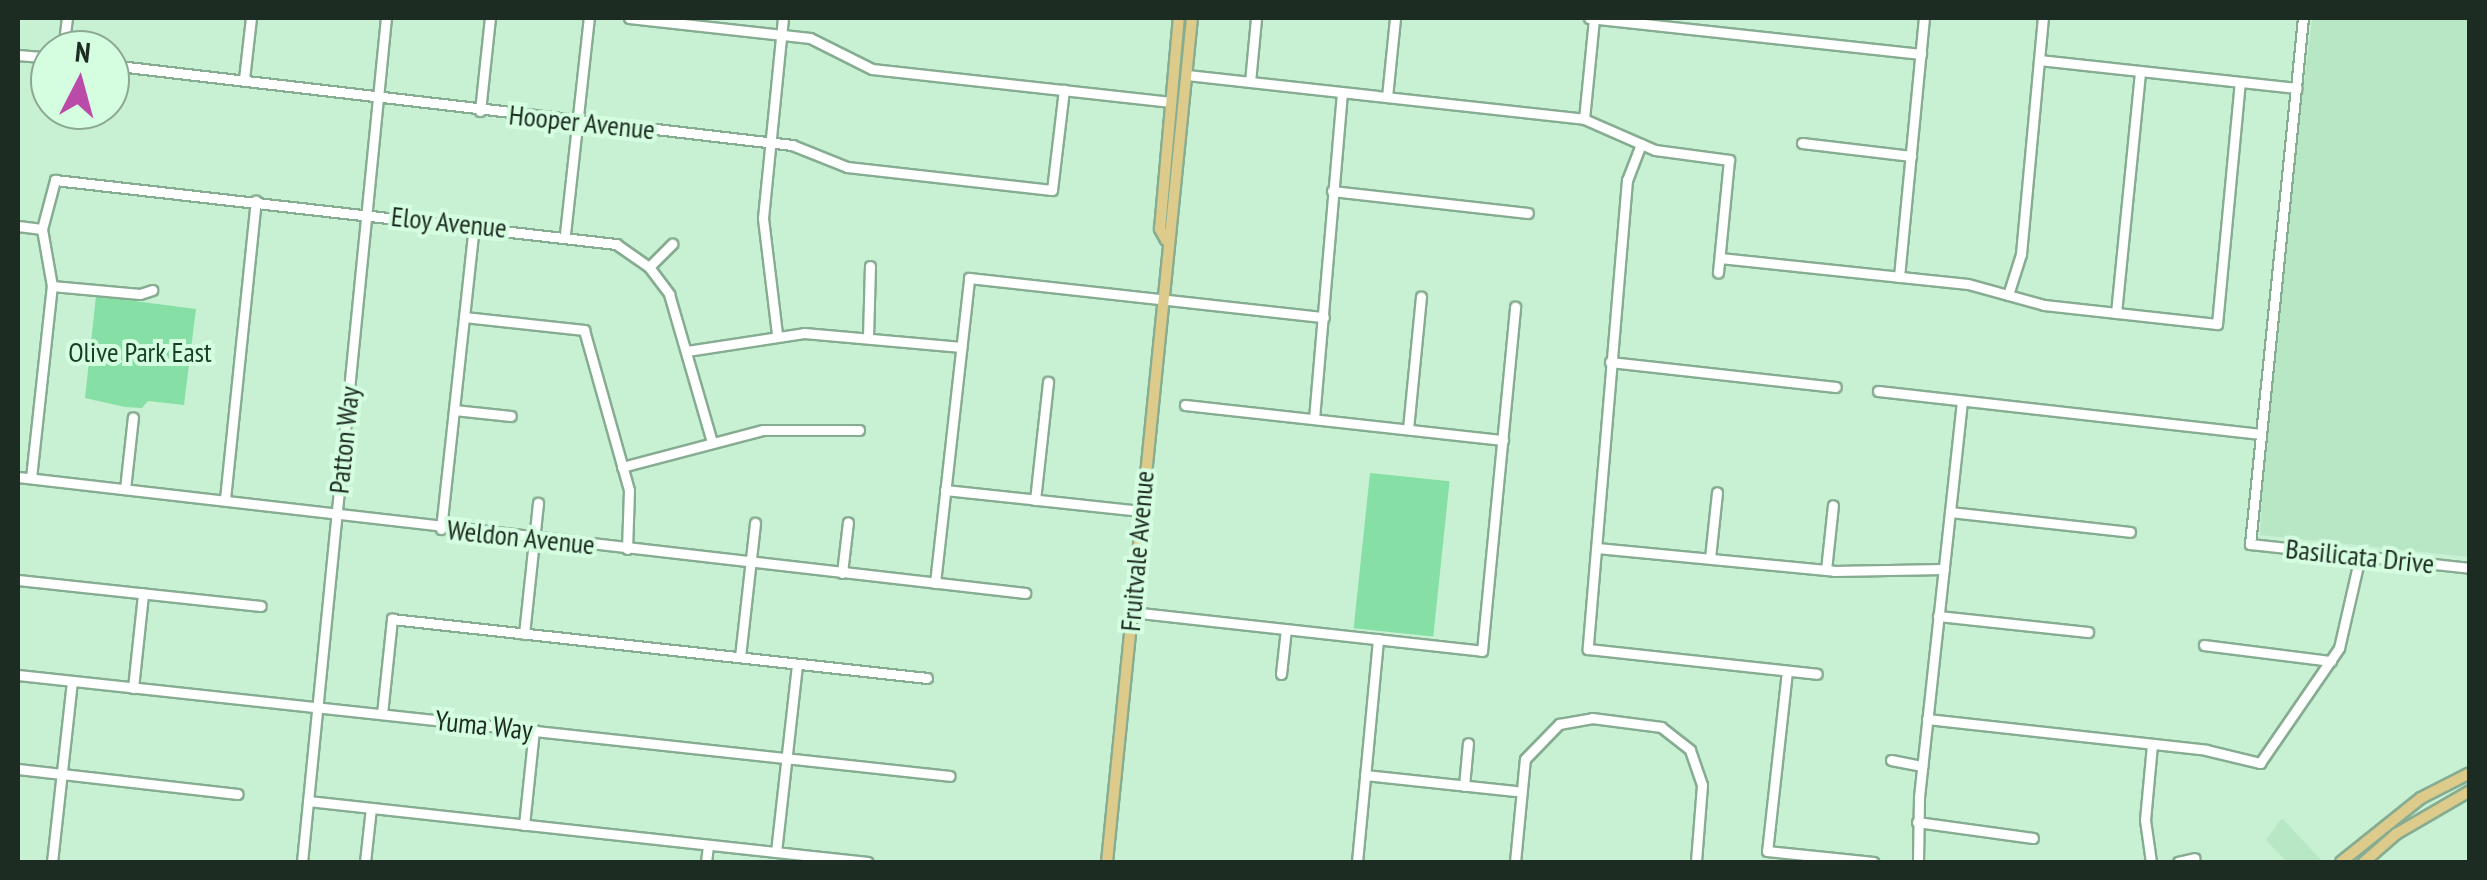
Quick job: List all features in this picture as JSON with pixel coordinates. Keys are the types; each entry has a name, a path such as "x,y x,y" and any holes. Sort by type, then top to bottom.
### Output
{"main road":[{"name":"Fruitvale Avenue","path":"1166,240 1160,229 1179,18"},
{"name":"Fruitvale Avenue","path":"1107,862 1166,240 1192,18"},
{"path":"1172,102 1180,138"},
{"path":"2341,862 2421,798 2470,773"},
{"path":"2364,862 2396,834 2470,791"}],"street":[{"path":"244,79 251,18"},
{"name":"Patton Way","path":"302,862 386,18"},
{"path":"480,111 490,18"},
{"path":"565,234 589,18"},
{"path":"629,18 782,34 821,42 872,69 1172,102"},
{"path":"777,334 763,218 783,18"},
{"path":"1250,82 1256,18"},
{"path":"1388,97 1395,18"},
{"path":"1584,119 1592,18 1920,54"},
{"path":"1899,277 1924,18"},
{"path":"2008,294 2020,262 2043,18"},
{"path":"1878,391 2261,434 2303,18"},
{"path":"2039,60 2296,88"},
{"name":"Hooper Avenue","path":"130,67 770,142 847,167 1052,190 1064,90"},
{"path":"2116,313 2140,71"},
{"path":"1187,75 1584,119 1640,144 1728,160 1718,272"},
{"path":"1720,258 1899,277 2116,313 2217,324 2240,82"},
{"path":"1314,419 1342,92"},
{"path":"1802,143 1911,156"},
{"path":"1640,144 1627,180 1588,649 1818,674"},
{"name":"Eloy Avenue","path":"42,228 55,180 565,234 616,244 650,267"},
{"path":"1332,191 1528,213"},
{"path":"224,500 256,201"},
{"path":"441,529 474,224"},
{"path":"18,226 42,228 52,286 32,478"},
{"path":"672,244 650,267 669,294 712,442"},
{"path":"868,337 870,266"},
{"path":"935,583 968,278 1324,317"},
{"path":"52,286 140,294 152,290"},
{"path":"1408,429 1421,297"},
{"path":"1132,612 1482,651 1516,307"},
{"path":"464,317 584,330 630,500 627,549"},
{"path":"687,352 777,334 868,337 961,347"},
{"path":"1610,362 1836,387"},
{"path":"1036,500 1048,382"},
{"path":"1918,862 1922,766 1962,400"},
{"path":"1185,405 1502,440"},
{"path":"454,410 511,416"},
{"path":"125,489 133,418"},
{"path":"622,467 712,442 784,428 859,430"},
{"name":"Basilicata Drive","path":"2261,434 2250,544 2470,568"},
{"name":"Weldon Avenue","path":"18,476 336,512 441,529 1025,592"},
{"path":"946,490 1141,511"},
{"path":"1710,558 1718,492"},
{"path":"524,634 538,503"},
{"path":"1826,570 1833,505"},
{"path":"1950,512 2130,532"},
{"path":"842,572 848,522"},
{"path":"740,658 755,523"},
{"path":"1598,548 1826,570 1944,569"},
{"path":"1927,720 2152,744 2260,764 2331,662 2352,612 2360,556"},
{"path":"18,580 261,606"},
{"path":"133,688 144,594"},
{"path":"1938,616 2088,632"},
{"path":"382,714 392,619 926,678"},
{"path":"1281,674 1286,629"},
{"path":"1357,862 1378,639"},
{"path":"2204,645 2331,662"},
{"path":"776,852 797,664"},
{"path":"1787,671 1767,851 1873,862"},
{"name":"Yuma Way","path":"18,676 950,776"},
{"path":"52,862 72,681"},
{"path":"1515,862 1525,759 1560,724 1592,718 1661,727 1690,750 1702,785 1696,862"},
{"path":"524,824 534,730"},
{"path":"1464,786 1468,743"},
{"path":"2151,862 2145,820 2152,744"},
{"path":"1891,760 1922,766"},
{"path":"18,770 238,794"},
{"path":"1365,775 1514,791"},
{"path":"308,801 868,862"},
{"path":"366,862 371,808"},
{"path":"1917,822 2033,838"},
{"path":"706,862 708,845"},
{"path":"2178,862 2195,858"}],"shaded area":[{"path":"2312,18 2469,18 2469,557 2260,535 2266,387"},
{"path":"2282,818 2323,862 2287,862 2266,840"}],"green space":[{"name":"Olive Park East","path":"96,296 196,309 184,405 148,401 142,408 125,407 85,398"},
{"path":"1370,473 1450,481 1433,637 1354,628"}]}
